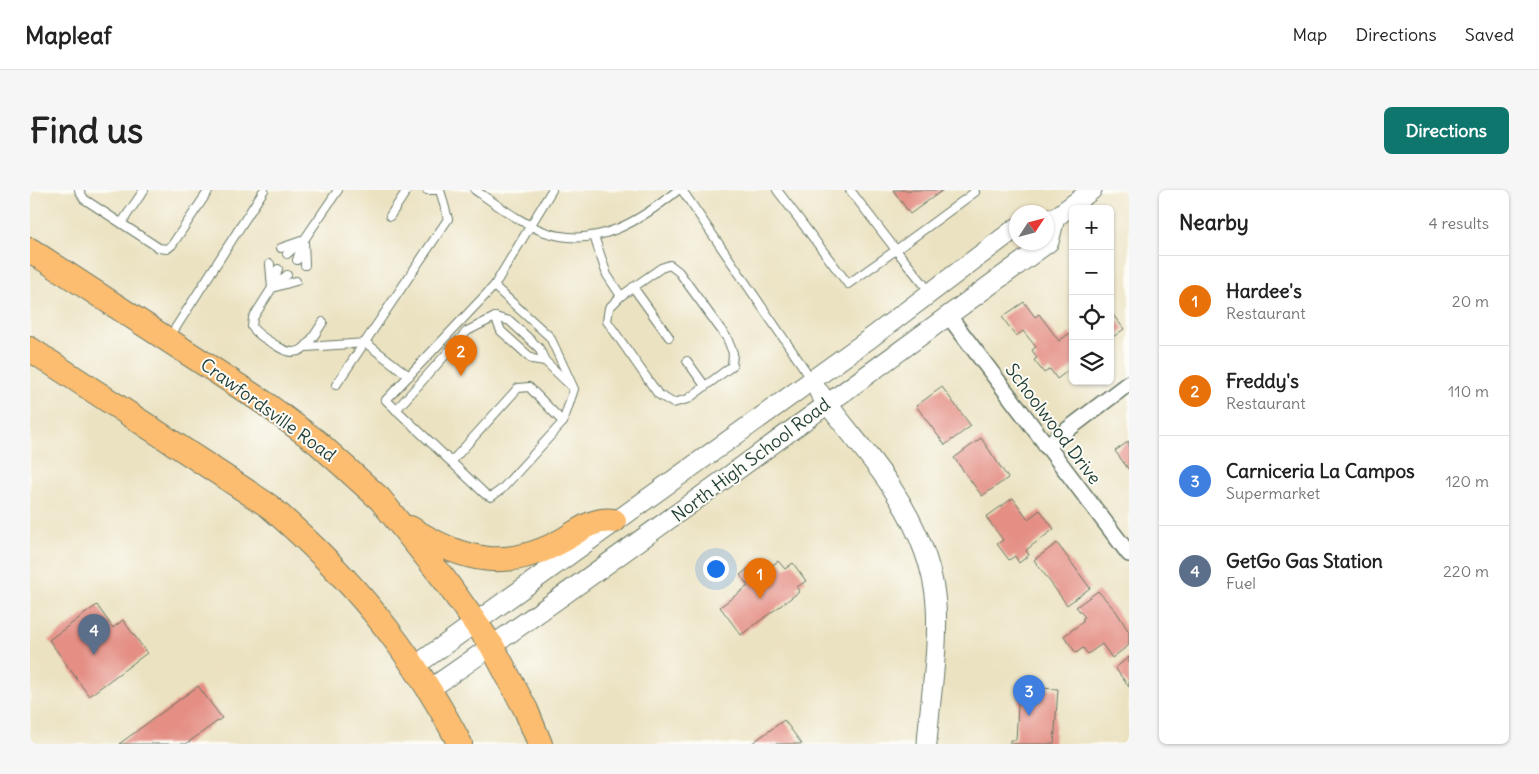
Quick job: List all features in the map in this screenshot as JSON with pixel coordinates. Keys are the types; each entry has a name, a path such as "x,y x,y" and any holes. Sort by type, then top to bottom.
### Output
{"main road":[{"name":"Crawfordsville Road","path":"30,250 263,402 317,442 380,499 492,646 526,710 540,744"},
{"path":"30,348 269,506 302,534 346,577 367,602 415,666 460,744"},
{"path":"398,521 453,552 490,560 530,556 545,550 593,522 606,520 614,522"}],"street":[{"name":"North High School Road","path":"1054,216 1092,190"},
{"name":"North High School Road","path":"415,666 812,380 1009,233"},
{"name":"North High School Road","path":"430,689 654,533 827,402 1038,250"},
{"name":"Schoolwood Drive","path":"948,315 1129,554"},
{"path":"812,380 862,446 903,505 916,531 929,569 936,604 936,622 927,744"},
{"path":"1046,446 1129,383"}],"lane":[{"path":"79,190 81,197 122,222 159,248 167,249 209,190"},
{"path":"122,222 144,190"},
{"path":"168,339 264,190"},
{"path":"297,260 304,240 338,190"},
{"path":"390,216 407,190"},
{"path":"336,386 448,220 440,190 428,190"},
{"path":"475,190 544,232 566,236 594,236 626,226 647,214 680,190 812,380"},
{"path":"494,286 550,336 574,389 563,422 502,490 491,497 485,494 386,400 494,286 552,190"},
{"path":"777,190 848,284 975,192 974,190"},
{"path":"850,190 930,293"},
{"path":"594,236 607,276 621,296"},
{"path":"284,251 304,240"},
{"path":"304,240 305,265"},
{"path":"270,264 272,288"},
{"path":"670,264 679,272 727,338 733,353 732,366 688,399 673,402 658,394 607,321 609,308 621,296 633,288 661,268 670,264"},
{"path":"278,269 272,288 253,318 252,327 259,335 285,352 296,353 306,347 366,342 409,376"},
{"path":"272,288 287,275"},
{"path":"272,288 296,281"},
{"path":"633,288 669,337"},
{"path":"396,410 467,331 494,317 510,321 539,348 545,361 574,389"},
{"path":"494,317 502,331 532,360 545,361"},
{"path":"306,347 322,322"},
{"path":"687,361 705,386"},
{"path":"452,461 518,388 529,387 563,422"}],"building":[{"path":"893,190 943,190 910,214"},
{"path":"1024,302 1035,317 1039,314 1059,341 1069,334 1069,370 1057,379 1050,369 1044,373 1034,360 1037,358 1032,350 1036,347 1023,331 1016,336 1002,317"},
{"path":"1114,316 1124,329 1114,336"},
{"path":"942,387 971,426 945,445 916,406"},
{"path":"981,438 1008,478 982,496 954,458"},
{"path":"1129,441 1129,470 1115,451"},
{"path":"1013,498 1028,519 1040,510 1054,529 1026,550 1029,555 1019,563 1015,556 1009,560 997,544 1003,540 986,517"},
{"path":"1057,543 1090,588 1067,605 1034,560"},
{"path":"778,561 785,569 793,563 806,581 797,587 799,592 741,635 720,607 748,586 740,575 751,566 758,576"},
{"path":"1098,591 1116,611 1129,632 1129,645 1112,658 1102,644 1088,654 1083,648 1076,653 1064,636 1084,621 1082,619 1085,617 1076,607"},
{"path":"97,605 113,628 123,620 147,653 89,696 49,640"},
{"path":"1129,657 1129,687 1115,668"},
{"path":"198,686 222,718 186,744 119,744"},
{"path":"1019,687 1058,689 1054,744 1010,744 1010,740 1016,740"},
{"path":"784,720 802,744 751,744"}],"place":[{"name":"Freddy's","path":"461,376"},
{"name":"Hardee's","path":"760,599"},
{"name":"GetGo Gas Station","path":"94,655"},
{"name":"Carniceria La Campos","path":"1029,716"}]}
